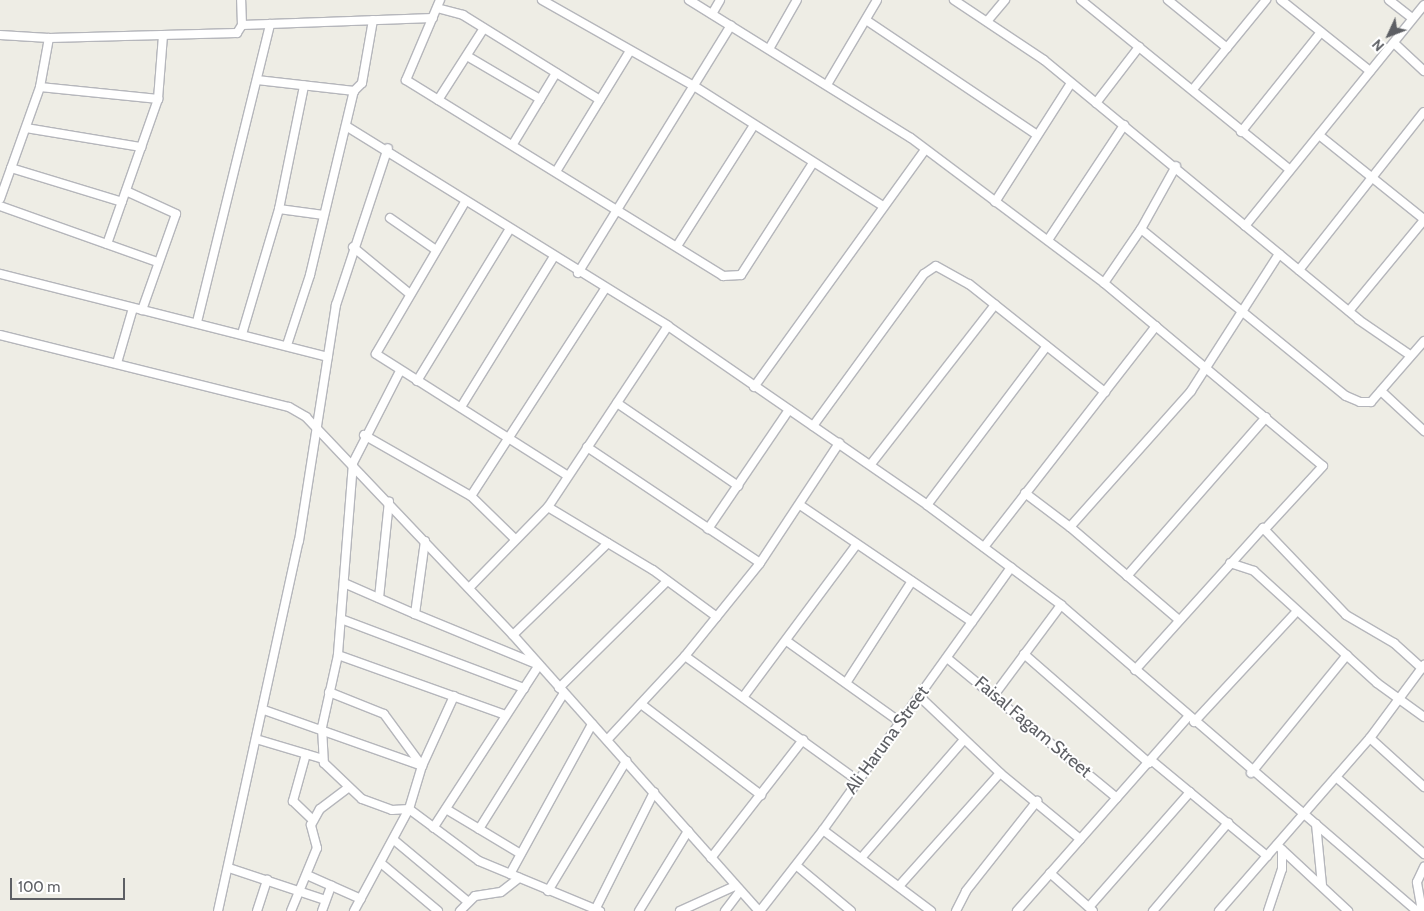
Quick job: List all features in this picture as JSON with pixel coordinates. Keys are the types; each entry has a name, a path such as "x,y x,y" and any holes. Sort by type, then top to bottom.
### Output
{"street":[{"path":"0,34 49,38 236,33 242,24 241,0"},
{"path":"542,0 694,86 883,206"},
{"path":"689,0 828,83 925,150 1048,240 1208,368 1323,466 1265,529 1230,563 1135,670"},
{"path":"712,14 720,0"},
{"path":"770,49 797,0"},
{"path":"828,83 877,0"},
{"path":"954,0 989,19 1071,82 1176,166 1245,226 1349,311 1410,355"},
{"path":"989,19 1005,0"},
{"path":"1081,0 1194,88 1241,132 1290,170"},
{"path":"1168,0 1227,48"},
{"path":"1194,88 1266,0"},
{"path":"1281,0 1370,71"},
{"path":"1389,0 1412,18"},
{"path":"600,100 484,28 439,4 406,80 556,170 723,276 741,276 813,163"},
{"path":"1245,226 1424,5"},
{"path":"242,24 433,18"},
{"path":"287,345 324,215 354,92 362,83 374,20"},
{"path":"866,20 1037,135"},
{"path":"197,322 270,24"},
{"path":"578,273 731,26"},
{"path":"438,100 484,28"},
{"path":"1241,132 1321,32"},
{"path":"107,244 158,99 163,36"},
{"path":"0,199 40,87 49,38"},
{"path":"1394,43 1424,71"},
{"path":"1096,103 1139,47"},
{"path":"556,170 630,51"},
{"path":"467,56 540,99"},
{"path":"513,144 556,72"},
{"path":"257,80 354,92"},
{"path":"995,202 1071,82"},
{"path":"242,334 279,209 304,86"},
{"path":"40,87 158,99"},
{"path":"1300,270 1424,112"},
{"path":"677,246 754,125"},
{"path":"1048,240 1124,125"},
{"path":"346,126 388,148 464,202 553,258 668,326 754,387 871,464 927,505 1061,605 1251,772 1316,824 1406,904 1417,911"},
{"path":"26,128 141,147"},
{"path":"1319,135 1424,219 1349,311"},
{"path":"218,911 264,710 318,426 336,305 353,247 388,148"},
{"path":"754,387 925,150"},
{"path":"1104,283 1141,229 1176,166"},
{"path":"11,168 122,202"},
{"path":"126,191 175,211 142,310"},
{"path":"464,202 376,354 400,371 510,437 568,476"},
{"path":"0,206 157,262"},
{"path":"279,209 324,215"},
{"path":"390,218 436,250"},
{"path":"1141,229 1242,307 1346,396 1366,403 1381,392 1410,355 1424,341"},
{"path":"417,381 509,230"},
{"path":"353,247 410,294"},
{"path":"1070,527 1208,368 1242,307 1279,254"},
{"path":"461,408 553,258"},
{"path":"813,426 932,268 946,270 995,305 1104,392"},
{"path":"0,274 133,308 197,322 328,357"},
{"path":"471,496 605,289"},
{"path":"871,464 995,305"},
{"path":"117,363 133,308"},
{"path":"469,588 548,507 668,326"},
{"path":"984,547 1156,326"},
{"path":"0,335 289,407 318,426 513,635 759,911"},
{"path":"927,505 1047,346"},
{"path":"323,759 322,727 338,655 342,619 353,463 364,436 400,371"},
{"path":"1381,392 1424,431"},
{"path":"617,402 738,486"},
{"path":"708,529 789,410"},
{"path":"1127,576 1266,417"},
{"path":"364,436 471,496 515,539"},
{"path":"607,740 685,656 760,563 800,505 839,443"},
{"path":"587,447 760,563"},
{"path":"1025,493 1070,527 1179,620"},
{"path":"379,598 389,502"},
{"path":"800,505 972,622"},
{"path":"548,507 667,581 717,617"},
{"path":"1219,911 1267,856 1280,847 1304,814 1403,698 1423,666 1394,642 1346,615 1265,529"},
{"path":"415,614 425,541"},
{"path":"513,635 608,543"},
{"path":"744,696 788,642 857,544"},
{"path":"1230,563 1254,571 1377,683 1403,698 1424,717"},
{"name":"Ali Haruna Street","path":"759,911 823,830 856,780 920,696 1011,567"},
{"path":"479,829 562,690 667,581"},
{"path":"846,683 912,581"},
{"path":"344,583 539,665"},
{"path":"995,694 1061,605"},
{"path":"1017,911 1150,761 1297,611"},
{"path":"342,619 524,688"},
{"path":"788,642 900,722"},
{"path":"1024,654 1150,761 1267,856"},
{"path":"338,655 506,715"},
{"path":"1251,772 1347,655"},
{"path":"685,656 744,696 856,780"},
{"name":"Faisal Fagam Street","path":"947,658 995,694 1117,798"},
{"path":"433,828 539,665"},
{"path":"330,692 384,714 422,766"},
{"path":"354,911 382,864 409,809 422,766 454,696"},
{"path":"920,696 963,740 1080,839"},
{"path":"641,704 761,794"},
{"path":"264,710 322,727 422,766"},
{"path":"510,874 592,724"},
{"path":"1370,738 1424,787"},
{"path":"256,739 323,759 347,789 375,804 409,809 479,860 548,891 598,910 654,792"},
{"path":"712,858 803,740"},
{"path":"862,857 963,740"},
{"path":"306,754 293,802 313,820"},
{"path":"548,891 626,761"},
{"path":"900,886 1000,773"},
{"path":"1336,777 1424,854"},
{"path":"291,911 317,848 310,834 313,820 347,789"},
{"path":"1050,873 1091,909 1190,792"},
{"path":"956,911 966,891 1037,801"},
{"path":"446,809 521,854"},
{"path":"1153,911 1228,823"},
{"path":"1316,824 1322,885"},
{"path":"823,830 862,857 931,911"},
{"path":"639,911 688,831"},
{"path":"394,840 467,901"},
{"path":"1280,847 1348,911"},
{"path":"1268,911 1282,869 1280,847"},
{"path":"382,864 438,911"},
{"path":"796,866 851,911"},
{"path":"1422,911 1416,882 1424,867"},
{"path":"229,868 301,889 325,900"},
{"path":"306,875 361,899"},
{"path":"460,911 467,901 482,893 500,892 519,878"},
{"path":"257,911 267,880"},
{"path":"322,911 331,886"},
{"path":"680,911 738,888"},
{"path":"725,911 738,888"},
{"path":"1399,911 1406,904"}]}
